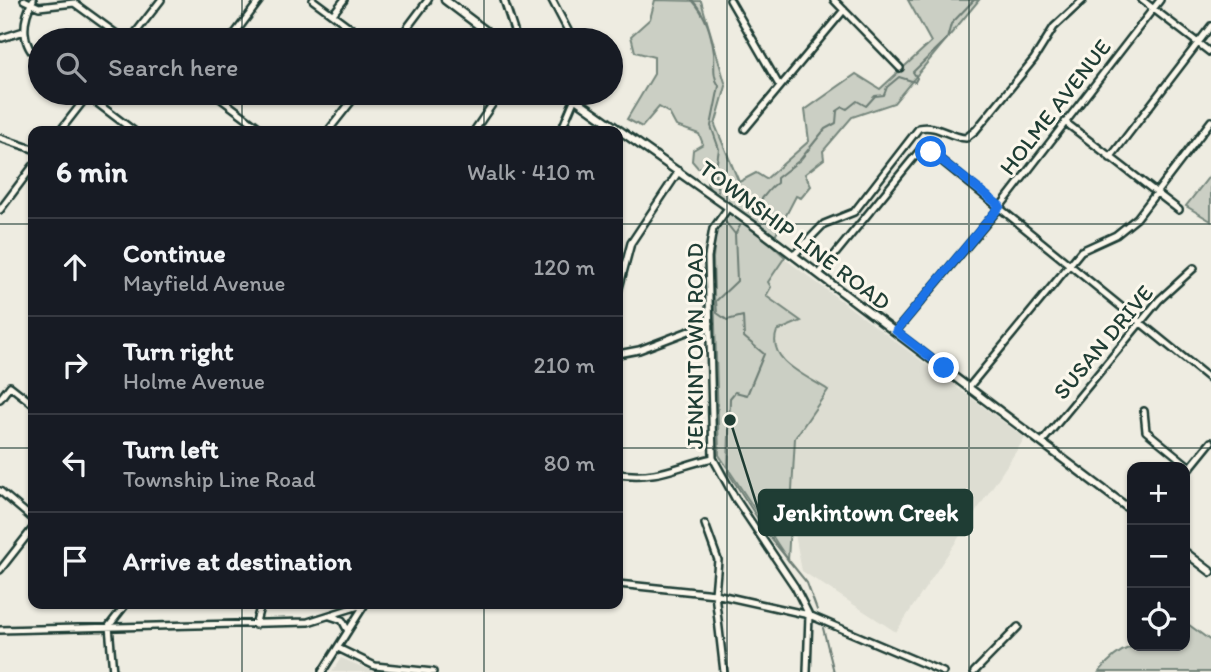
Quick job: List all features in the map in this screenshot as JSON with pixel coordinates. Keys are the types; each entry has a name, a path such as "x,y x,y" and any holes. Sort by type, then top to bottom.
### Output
{"main road":[{"path":"446,0 482,28"},
{"name":"TOWNSHIP LINE ROAD","path":"585,105 615,126"},
{"name":"TOWNSHIP LINE ROAD","path":"623,132 794,255 1127,506"},
{"path":"1190,556 1211,572"}],"street":[{"path":"24,0 49,7 74,4 108,28"},
{"path":"140,28 161,0"},
{"path":"238,28 260,0"},
{"path":"313,0 351,28"},
{"path":"333,14 344,0"},
{"path":"407,28 428,0"},
{"path":"504,0 513,28"},
{"path":"552,0 567,28"},
{"path":"730,0 779,85"},
{"path":"834,0 900,68"},
{"path":"794,255 824,224 854,212 919,128 933,125 954,137 967,138 1034,59 1054,27 1083,0"},
{"path":"1142,0 1211,53"},
{"name":"HOLME AVENUE","path":"896,331 1000,206 1160,0"},
{"path":"28,44 24,31 32,2"},
{"path":"746,128 844,10"},
{"path":"1110,158 1211,26"},
{"path":"2,38 24,31"},
{"path":"64,126 79,105"},
{"path":"101,105 128,126"},
{"path":"229,105 257,126"},
{"path":"332,126 349,105"},
{"path":"477,126 491,105"},
{"path":"563,126 572,105"},
{"path":"969,387 1070,264 1094,243 1128,227 1211,121"},
{"path":"1065,122 1180,210"},
{"path":"0,138 28,147"},
{"path":"819,274 920,150 931,152 1211,380"},
{"path":"623,273 631,243 679,171"},
{"path":"0,210 28,173"},
{"name":"JENKINTOWN ROAD","path":"728,208 713,229 708,257 713,458 735,498 795,587 809,615 807,672"},
{"name":"SUSAN DRIVE","path":"1042,442 1159,300 1194,268"},
{"path":"623,353 639,350 710,323"},
{"path":"0,399 10,386 28,400"},
{"path":"1144,411 1146,431 1191,467 1211,442"},
{"path":"623,474 660,475 686,464 713,458"},
{"path":"0,491 28,515"},
{"path":"705,524 718,560 715,594 724,672"},
{"path":"0,570 28,534"},
{"path":"623,585 715,594 809,615 943,672"},
{"path":"113,672 109,626 122,609"},
{"path":"256,625 260,609"},
{"path":"0,630 308,622 350,609"},
{"path":"322,672 362,609"},
{"path":"328,616 342,621 348,631"},
{"path":"974,672 1018,627"},
{"path":"338,648 375,667 433,672"}],"shaded area":[{"path":"655,0 701,1 726,86 715,125 739,182 756,173 766,179 809,141 805,110 856,74 880,89 931,42 908,0 979,0 894,103 852,117 823,151 824,159 805,174 811,186 801,198 796,196 771,244 785,257 768,282 771,287 766,296 801,321 777,331 777,350 790,366 828,390 795,438 788,560 719,455 713,259 715,233 726,215 707,184 711,166 698,168 692,161 693,150 703,144 699,134 676,126 669,113 659,107 642,127 627,119 654,74 654,57 635,52 631,36 650,19"},
{"path":"1211,174 1211,221 1186,206"},
{"path":"773,250 1025,438 896,632 802,571 788,498 761,287"},
{"path":"1190,626 1211,641 1211,672 1099,672 1127,648 1127,651 1190,651"},
{"path":"341,658 367,669 394,672 332,672"}],"waterway":[{"path":"692,0 701,12 709,31 719,86 711,126 719,149 715,174 718,191"},
{"path":"749,210 777,183 777,178 800,160 825,129 836,123 837,111 843,107 847,109 857,101 866,106 875,96 884,95 887,87 899,77 915,82 917,78 913,72 947,39 951,24 974,0"},
{"path":"724,220 735,234 737,281 716,301 717,313 727,320 743,316 744,337 764,354 747,395 735,392 730,398 728,472 769,536 807,583 817,610"},
{"path":"736,233 740,226"},
{"path":"823,628 834,672"}],"place":[{"name":"Jenkintown Creek","path":"730,420"}],"route":[{"path":"931,152 1000,206 896,331 944,368"}]}
